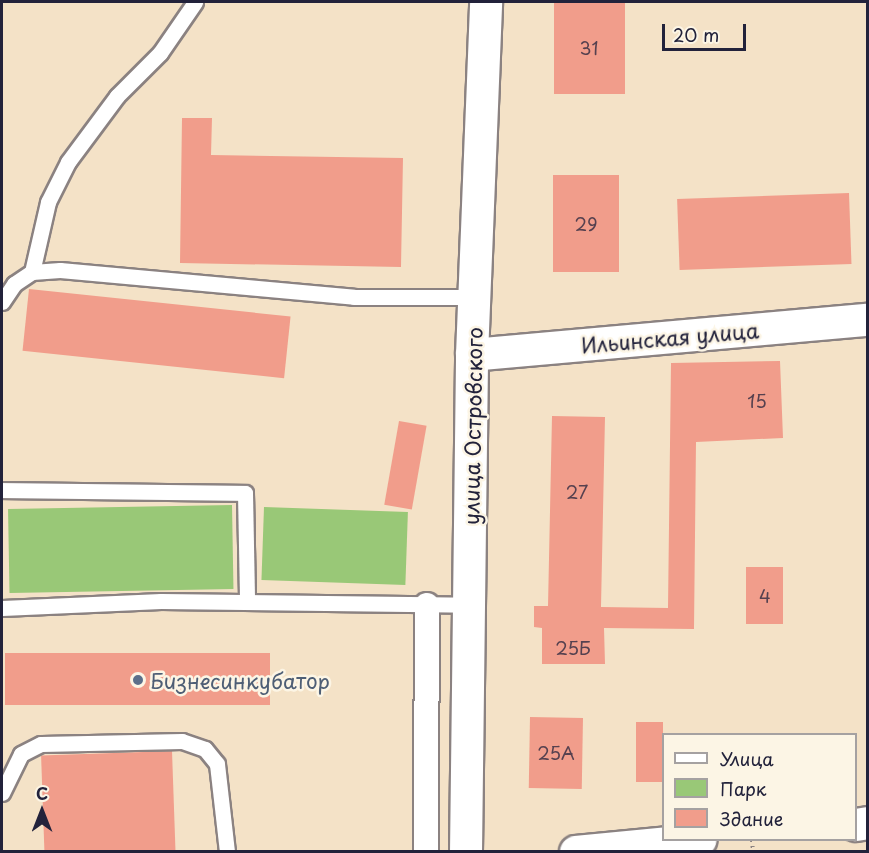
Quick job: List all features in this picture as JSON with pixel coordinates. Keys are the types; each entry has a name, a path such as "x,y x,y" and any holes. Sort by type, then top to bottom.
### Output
{"street":[{"name":"улица Островского","path":"466,852 472,355 486,2"},
{"name":"Ильинская улица","path":"472,355 867,320"},
{"path":"426,852 427,605"},
{"path":"576,852 690,841"}],"lane":[{"path":"32,272 48,202 68,162 117,96 160,53 195,2"},
{"path":"2,302 14,284 32,272 60,270 354,297 475,297"},
{"path":"2,490 245,493 248,602"},
{"path":"2,608 248,602 470,605"},
{"path":"2,794 21,754 41,744 182,741 205,749 217,764 227,852"}],"green space":[{"path":"232,505 233,589 10,593 8,509"},
{"path":"264,507 408,512 405,585 261,580"}],"building":[{"path":"554,2 625,2 625,94 554,94"},
{"path":"182,118 212,118 211,155 403,158 401,267 180,263"},
{"path":"553,175 619,175 619,272 553,272"},
{"path":"849,193 851,264 680,270 677,199"},
{"path":"29,289 291,316 284,378 23,351"},
{"path":"780,361 783,438 696,442 694,629 604,628 605,664 542,664 542,628 534,627 534,606 548,606 552,416 605,417 601,607 668,608 671,363"},
{"path":"399,421 427,426 412,510 384,505"},
{"path":"746,567 783,567 783,624 746,624"},
{"name":"Бизнесинкубатор","path":"5,653 270,653 270,705 5,705"},
{"path":"530,717 583,718 582,789 529,788"},
{"path":"636,722 663,722 662,782 636,782"},
{"path":"172,751 176,852 44,852 41,756"}],"place":[{"name":"Бизнесинкубатор","path":"138,680"}]}
